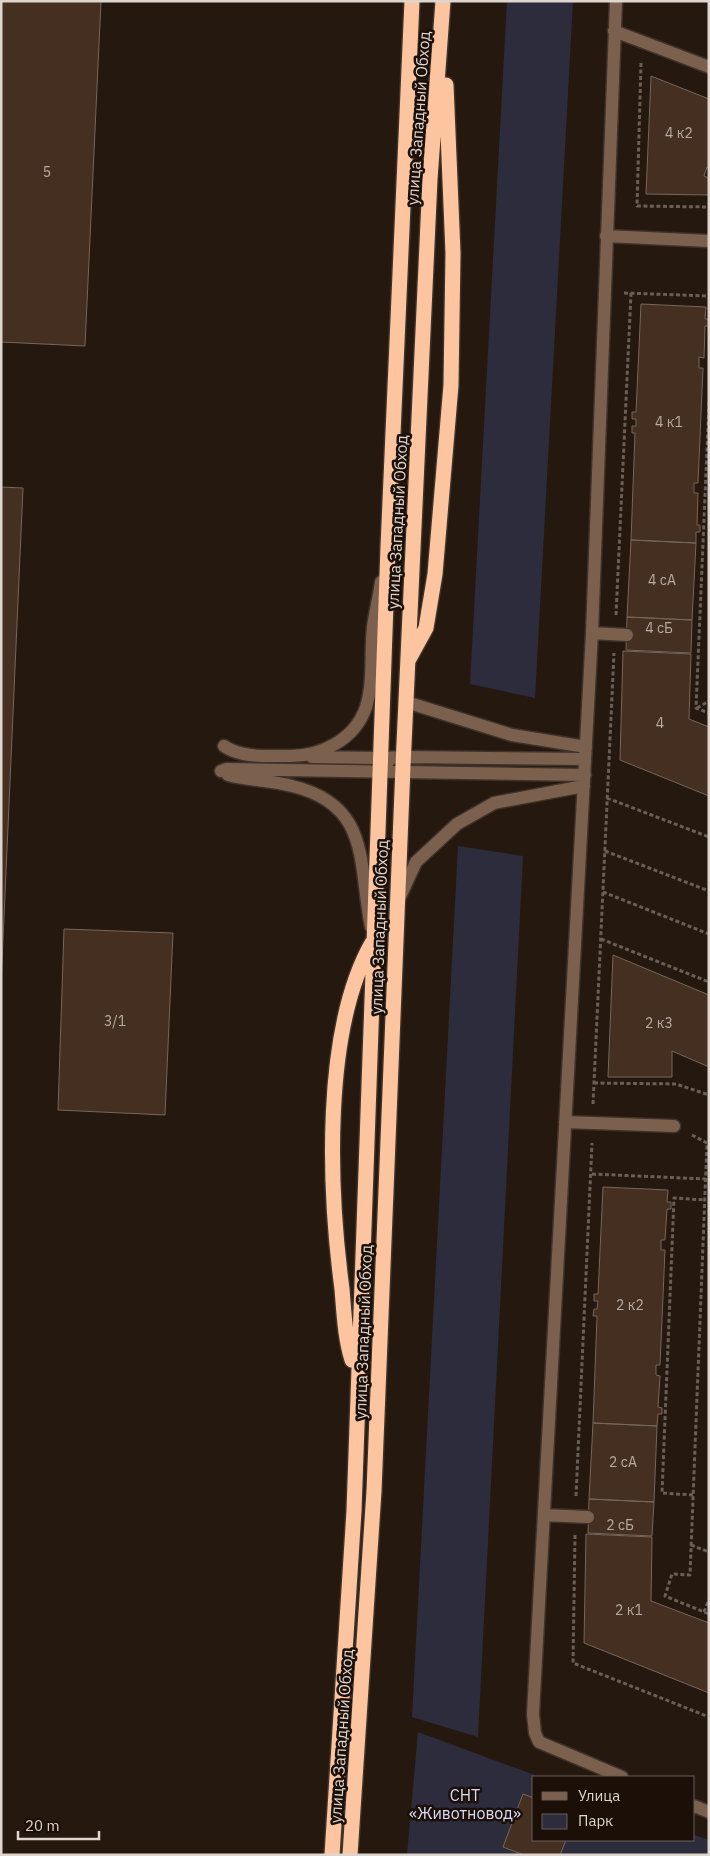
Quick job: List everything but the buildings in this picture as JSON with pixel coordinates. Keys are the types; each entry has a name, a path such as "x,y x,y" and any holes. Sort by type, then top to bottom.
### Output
{"highway":[{"name":"улица Западный Обход","path":"350,1855 374,1491 398,901 391,765 388,547 412,1"},
{"name":"улица Западный Обход","path":"332,1855 354,1511 374,940 391,765 406,702 430,179 444,1"},
{"path":"408,662 426,628 441,518 451,385 453,253 446,138 444,1"},
{"path":"358,1376 352,1358 345,1319 335,1225 335,1102 344,1014 352,985 374,940"}],"lane":[{"path":"616,1 592,633 533,1714 539,1742 620,1776"},
{"path":"614,30 709,67"},
{"path":"606,236 709,240"},
{"path":"291,756 313,754 333,746 356,726 366,707 370,686 373,627 388,547"},
{"path":"592,633 621,635"},
{"path":"406,702 512,735 586,753"},
{"path":"224,746 229,750 248,754 584,780"},
{"path":"374,940 364,895 360,855 356,837 342,811 320,795 307,790 291,785 229,776 221,771 226,769 391,765 586,753"},
{"path":"398,901 416,862 457,824 494,803 584,780"},
{"path":"565,1122 674,1126"},
{"path":"544,1516 588,1517"},
{"path":"695,1806 709,1812"}],"path":[{"path":"650,67 641,63 637,206 709,207"},
{"path":"604,292 709,296"},
{"path":"631,293 621,635 608,798 594,1083 592,1174 575,1517 573,1663 709,1717"},
{"path":"696,708 709,402"},
{"path":"696,708 709,701"},
{"path":"696,708 709,713"},
{"path":"608,798 709,837"},
{"path":"605,851 709,891"},
{"path":"603,892 709,934"},
{"path":"601,939 709,982"},
{"path":"594,1083 676,1084 709,1095"},
{"path":"674,1126 708,1142 690,1574 672,1574 665,1596 709,1614"},
{"path":"592,1174 706,1179"},
{"path":"693,1495 662,1494 673,1218 674,1198 705,1200"},
{"path":"691,1545 709,1552"},
{"path":"704,1612 709,1599"}],"green space":[{"path":"507,1 573,1 535,698 470,684"},
{"path":"458,846 523,856 478,1737 412,1717"},
{"name":"СНТ «Животновод»","path":"418,1732 537,1776 532,1776 532,1841 695,1841 695,1835 709,1840 709,1855 407,1855"}]}
